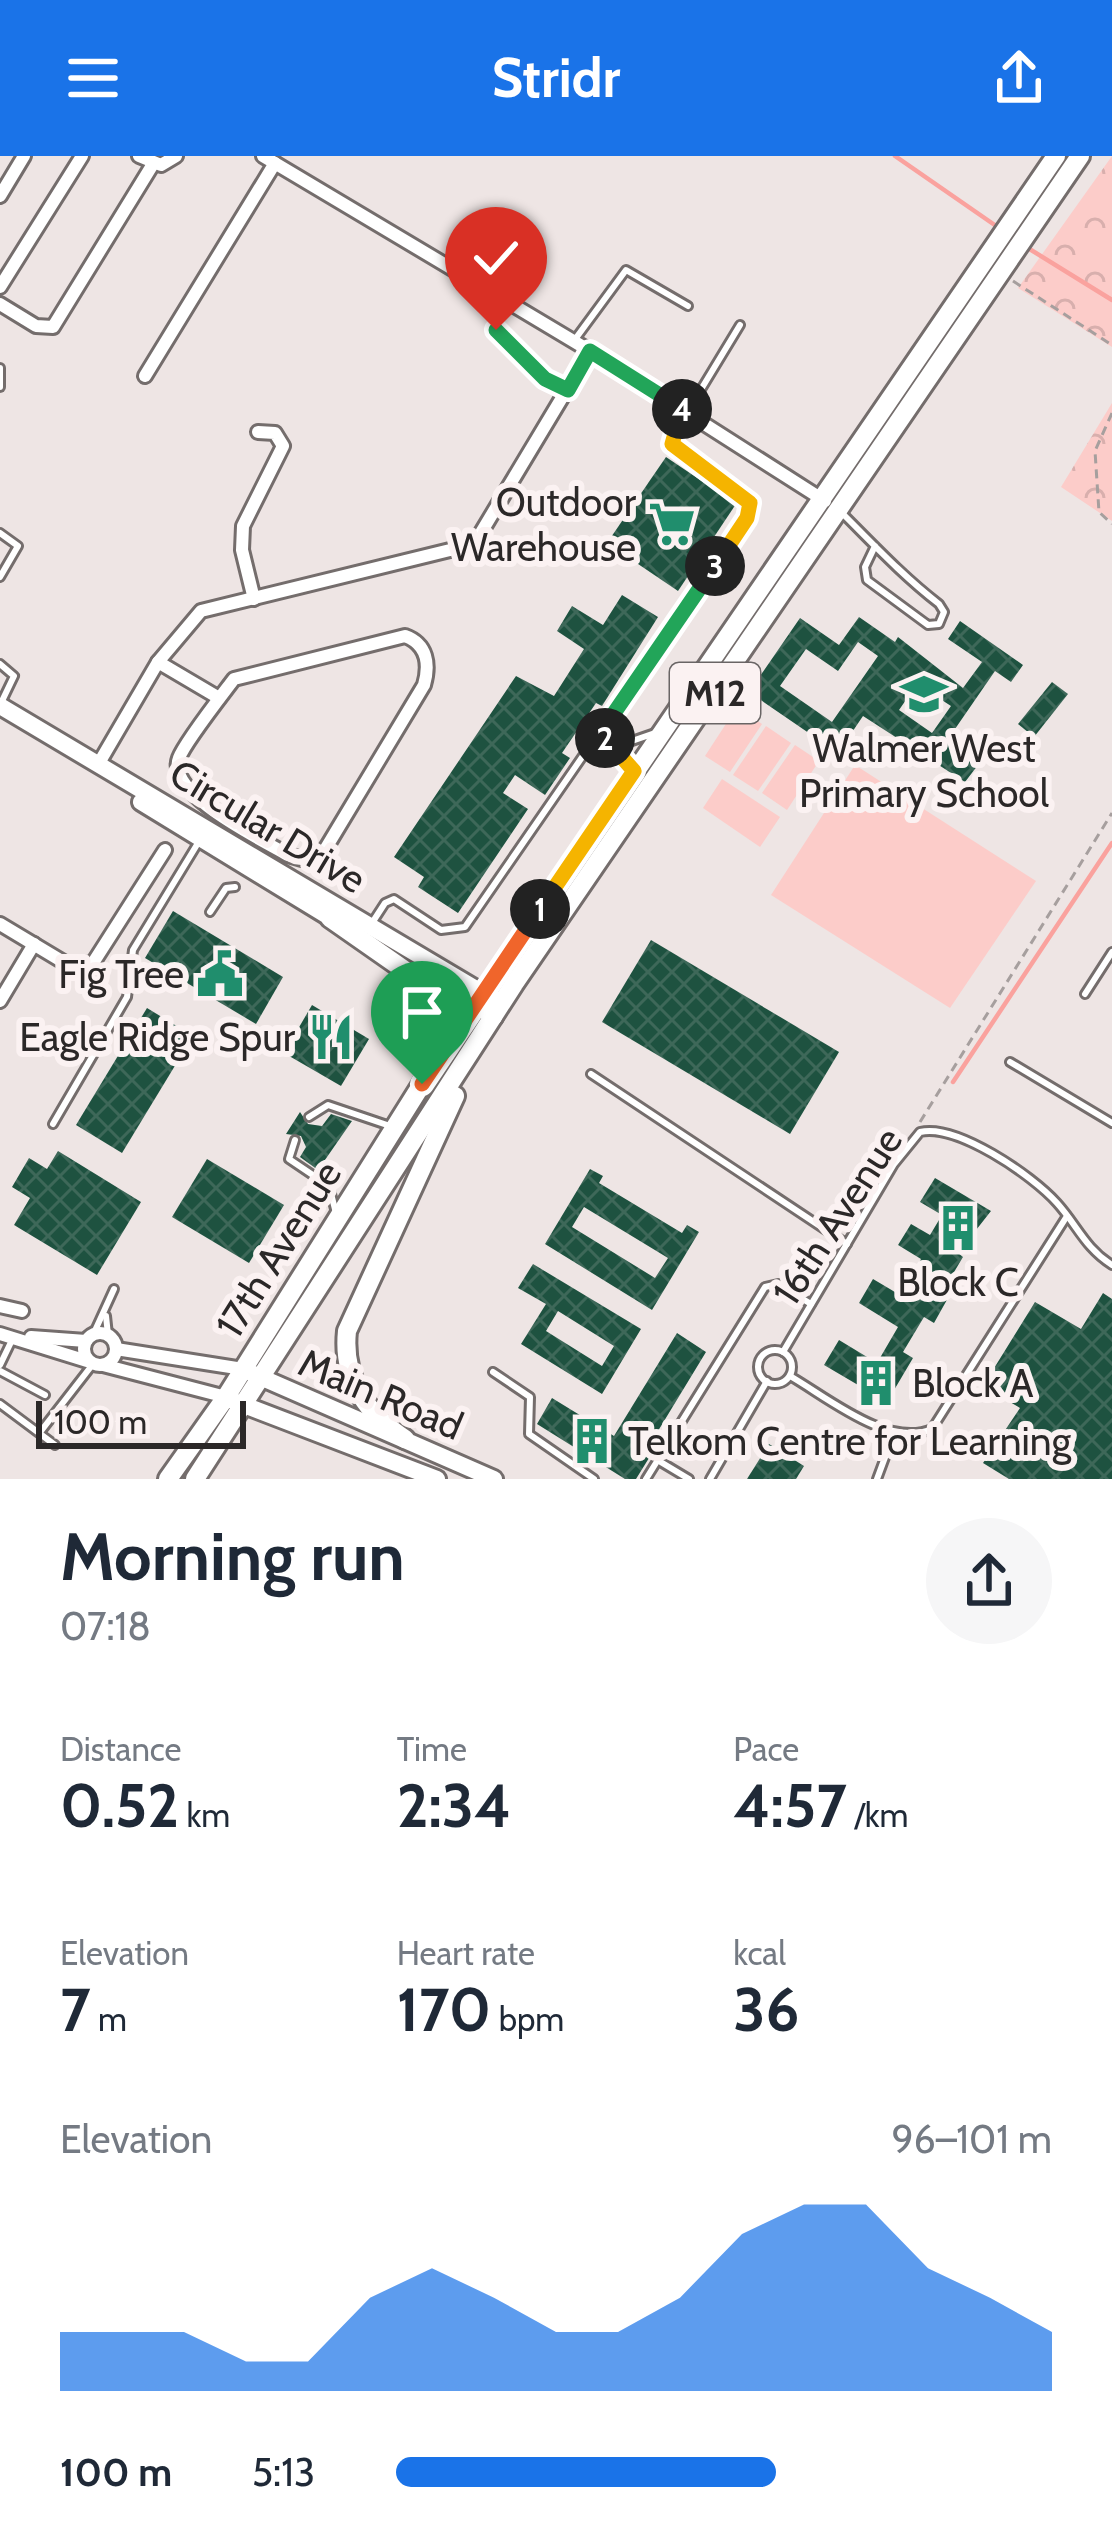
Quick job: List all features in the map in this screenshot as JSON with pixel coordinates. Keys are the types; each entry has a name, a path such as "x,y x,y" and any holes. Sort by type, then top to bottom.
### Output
{"main road":[{"name":"M12","path":"489,1005 841,512 997,276 1057,156"},
{"name":"M12","path":"1029,216 1079,156"},
{"name":"M12","path":"195,1479 244,1407 252,1374 457,1074 489,1005 661,730 819,497 997,276"},
{"path":"330,918 446,999 448,1017 427,1076"},
{"name":"17th Avenue","path":"168,1479 226,1397 252,1374 336,1215 427,1076 489,1005"},
{"path":"405,1438 357,1392 347,1358 347,1331 455,1096 457,1074"}],"street":[{"path":"0,196 24,156"},
{"path":"0,286 82,156"},
{"path":"139,156 153,164 168,164 176,156"},
{"path":"145,376 269,160 590,351 841,512"},
{"path":"0,304 36,326 53,327 153,164"},
{"path":"496,330 545,379 568,390"},
{"path":"99,763 158,662 194,616 470,542 491,521 590,351"},
{"path":"254,599 242,550 243,526 283,446 275,433 258,432"},
{"path":"398,637 418,642 426,657 424,685 331,843 310,858 288,855 211,809 180,779 180,755 219,698 240,676 398,637"},
{"path":"158,662 219,698"},
{"name":"Circular Drive","path":"0,705 99,763 330,918 489,1005"},
{"name":"Circular Drive","path":"0,716 370,926 489,1005"},
{"path":"0,924 70,966 93,963 165,850"},
{"path":"0,1001 34,944"},
{"path":"0,1306 22,1311"},
{"path":"4,1335 109,1336 116,1349"},
{"path":"4,1335 226,1397"},
{"path":"89,1338 95,1364"},
{"path":"95,1364 116,1349 252,1374"},
{"name":"Main Road","path":"252,1374 494,1479"},
{"name":"Main Road","path":"226,1397 437,1479"}],"lane":[{"path":"573,341 626,270 688,305"},
{"path":"370,926 392,898 447,933 465,927 750,514 745,495 672,444 684,410 740,325"},
{"path":"0,368 0,387"},
{"path":"841,512 875,546 886,562 943,608 936,626 866,580 865,567 875,546"},
{"path":"0,533 17,543 0,577"},
{"path":"0,664 14,676 0,705"},
{"path":"601,733 629,742 661,730"},
{"path":"601,733 634,771"},
{"path":"53,1124 127,997 133,950 204,834"},
{"path":"210,912 226,889 236,887"},
{"path":"1085,994 1112,952"},
{"path":"1010,1062 1112,1123"},
{"path":"591,1074 847,1244"},
{"path":"309,1118 321,1106 393,1127"},
{"name":"16th Avenue","path":"783,1352 910,1139 932,1129 961,1135 1040,1187 1085,1245 1112,1265"},
{"path":"295,1140 290,1162 329,1186 336,1215"},
{"path":"766,1382 777,1384 790,1376 878,1426 917,1434 938,1424 1067,1216"},
{"path":"646,1479 765,1287 778,1284 811,1304"},
{"path":"89,1338 115,1289"},
{"path":"105,1312 109,1336"},
{"path":"4,1335 0,1368 45,1395"},
{"name":"16th Avenue","path":"710,1479 766,1382 760,1374 760,1358 773,1350 783,1352 792,1366 790,1376"},
{"path":"41,1430 95,1364"},
{"path":"493,1372 530,1397 528,1427 533,1438 594,1479"},
{"path":"0,1404 41,1430 55,1445"},
{"path":"877,1479 887,1452 878,1426"},
{"path":"659,1461 689,1479"}],"path":[{"path":"997,276 1112,345"},
{"path":"1112,412 1095,451 1099,512 1112,524"},
{"path":"910,1139 1112,813"}],"green space":[{"path":"1112,156 1112,347 1018,288"},
{"path":"1112,403 1112,521 1061,487"},
{"path":"737,707 762,724 730,772 705,756"},
{"path":"766,726 791,743 758,791 733,775"},
{"path":"795,745 819,761 787,810 762,793"},
{"path":"855,765 1036,881 950,1008 771,895"},
{"path":"722,779 780,817 760,847 703,808"}],"building":[{"name":"Outdoor Warehouse","path":"666,457 736,504 678,591 607,543"},
{"path":"622,595 658,617 602,706 596,703 562,753 570,758 545,795 515,775 503,793 528,809 458,913 418,887 424,877 394,857 516,676 554,696 584,649 557,631 572,606 603,625"},
{"path":"859,617 895,642 898,637 963,688 982,662 948,639 960,621 1023,665 1011,682 995,671 946,742 978,765 965,782 863,716 838,753 749,692 800,618 839,645","holes":["858,642 878,656 832,722 780,686 806,649 838,671","917,684 951,706 932,733 899,710"]},
{"path":"1052,682 1068,694 1034,737 1018,724"},
{"path":"173,911 283,977 256,1024 145,958"},
{"path":"651,940 839,1052 790,1134 602,1022"},
{"path":"312,1005 369,1039 341,1086 284,1053"},
{"path":"147,1008 193,1036 122,1153 76,1125"},
{"path":"300,1112 308,1124 322,1126 331,1114 352,1121 318,1170 300,1157 306,1147 301,1136 286,1134"},
{"path":"58,1151 141,1202 97,1275 14,1225 30,1198 12,1187 29,1158 47,1169"},
{"path":"207,1159 284,1205 249,1263 172,1217"},
{"path":"590,1169 603,1176 599,1183 682,1233 687,1225 699,1232 652,1310 545,1244","holes":["584,1207 668,1258 655,1278 572,1227"]},
{"path":"935,1178 991,1211 958,1253 963,1257 941,1294 948,1298 934,1323 924,1317 903,1352 913,1358 887,1402 824,1365 839,1340 877,1363 898,1327 859,1303 873,1279 900,1295 921,1259 898,1245 911,1224 930,1235 942,1215 920,1202"},
{"path":"533,1264 641,1329 602,1394 521,1344 546,1304 518,1288","holes":["558,1311 614,1346 602,1366 546,1331"]},
{"path":"1103,1293 1112,1299 1112,1479 1009,1479 983,1463 1020,1408 983,1386 1035,1302 1081,1329"},
{"path":"677,1333 706,1352 644,1454 649,1458 636,1479 625,1479 537,1424 552,1398 614,1436"},
{"path":"769,1444 804,1466 796,1479 747,1479"}],"waterway":[{"path":"895,156 999,228"},
{"path":"1023,245 1112,300"},
{"path":"953,1082 1112,843"}],"place":[{"name":"Outdoor Warehouse","path":"672,524"},
{"name":"Walmer West Primary School","path":"924,694"},
{"name":"Fig Tree","path":"220,974"},
{"name":"Eagle Ridge Spur","path":"331,1037"},
{"name":"Block C","path":"958,1228"},
{"name":"Block A","path":"876,1383"},
{"name":"Telkom Centre for Learning","path":"592,1441"}],"route":[{"path":"422,1084 634,771 618,748 599,735 751,510 745,495 672,444 672,433 684,410 590,351 568,390 554,385 496,330"}]}
